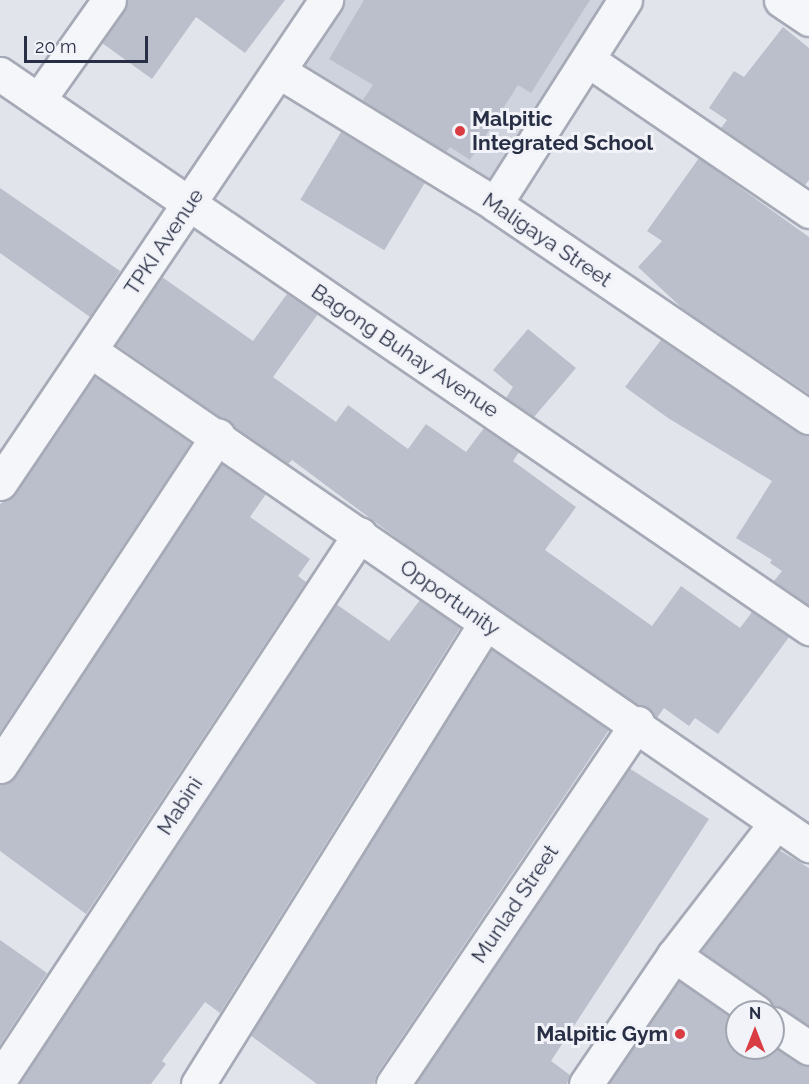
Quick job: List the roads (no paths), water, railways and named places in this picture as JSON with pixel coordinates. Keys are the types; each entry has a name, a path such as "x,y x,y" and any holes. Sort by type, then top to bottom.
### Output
{"street":[{"path":"39,99 109,0"},
{"name":"TPKI Avenue","path":"0,483 280,72 326,0"},
{"path":"495,204 626,0"},
{"path":"781,0 809,20"},
{"path":"588,60 809,211"},
{"name":"Maligaya Street","path":"280,72 495,204 809,417"},
{"name":"Bagong Buhay Avenue","path":"0,75 39,99 809,628"},
{"name":"Opportunity","path":"91,351 360,534 485,624 637,723 809,845"},
{"path":"0,766 218,436"},
{"name":"Mabini","path":"0,1079 360,534"},
{"path":"198,1084 485,624"},
{"name":"Munlad Street","path":"393,1084 637,723"},
{"path":"586,1084 674,955 776,823"},
{"path":"674,955 739,1000"},
{"path":"785,1032 809,1048"}],"place":[{"name":"Malpitic Integrated School","path":"460,131"},
{"name":"Malpitic Gym","path":"680,1034"}]}
